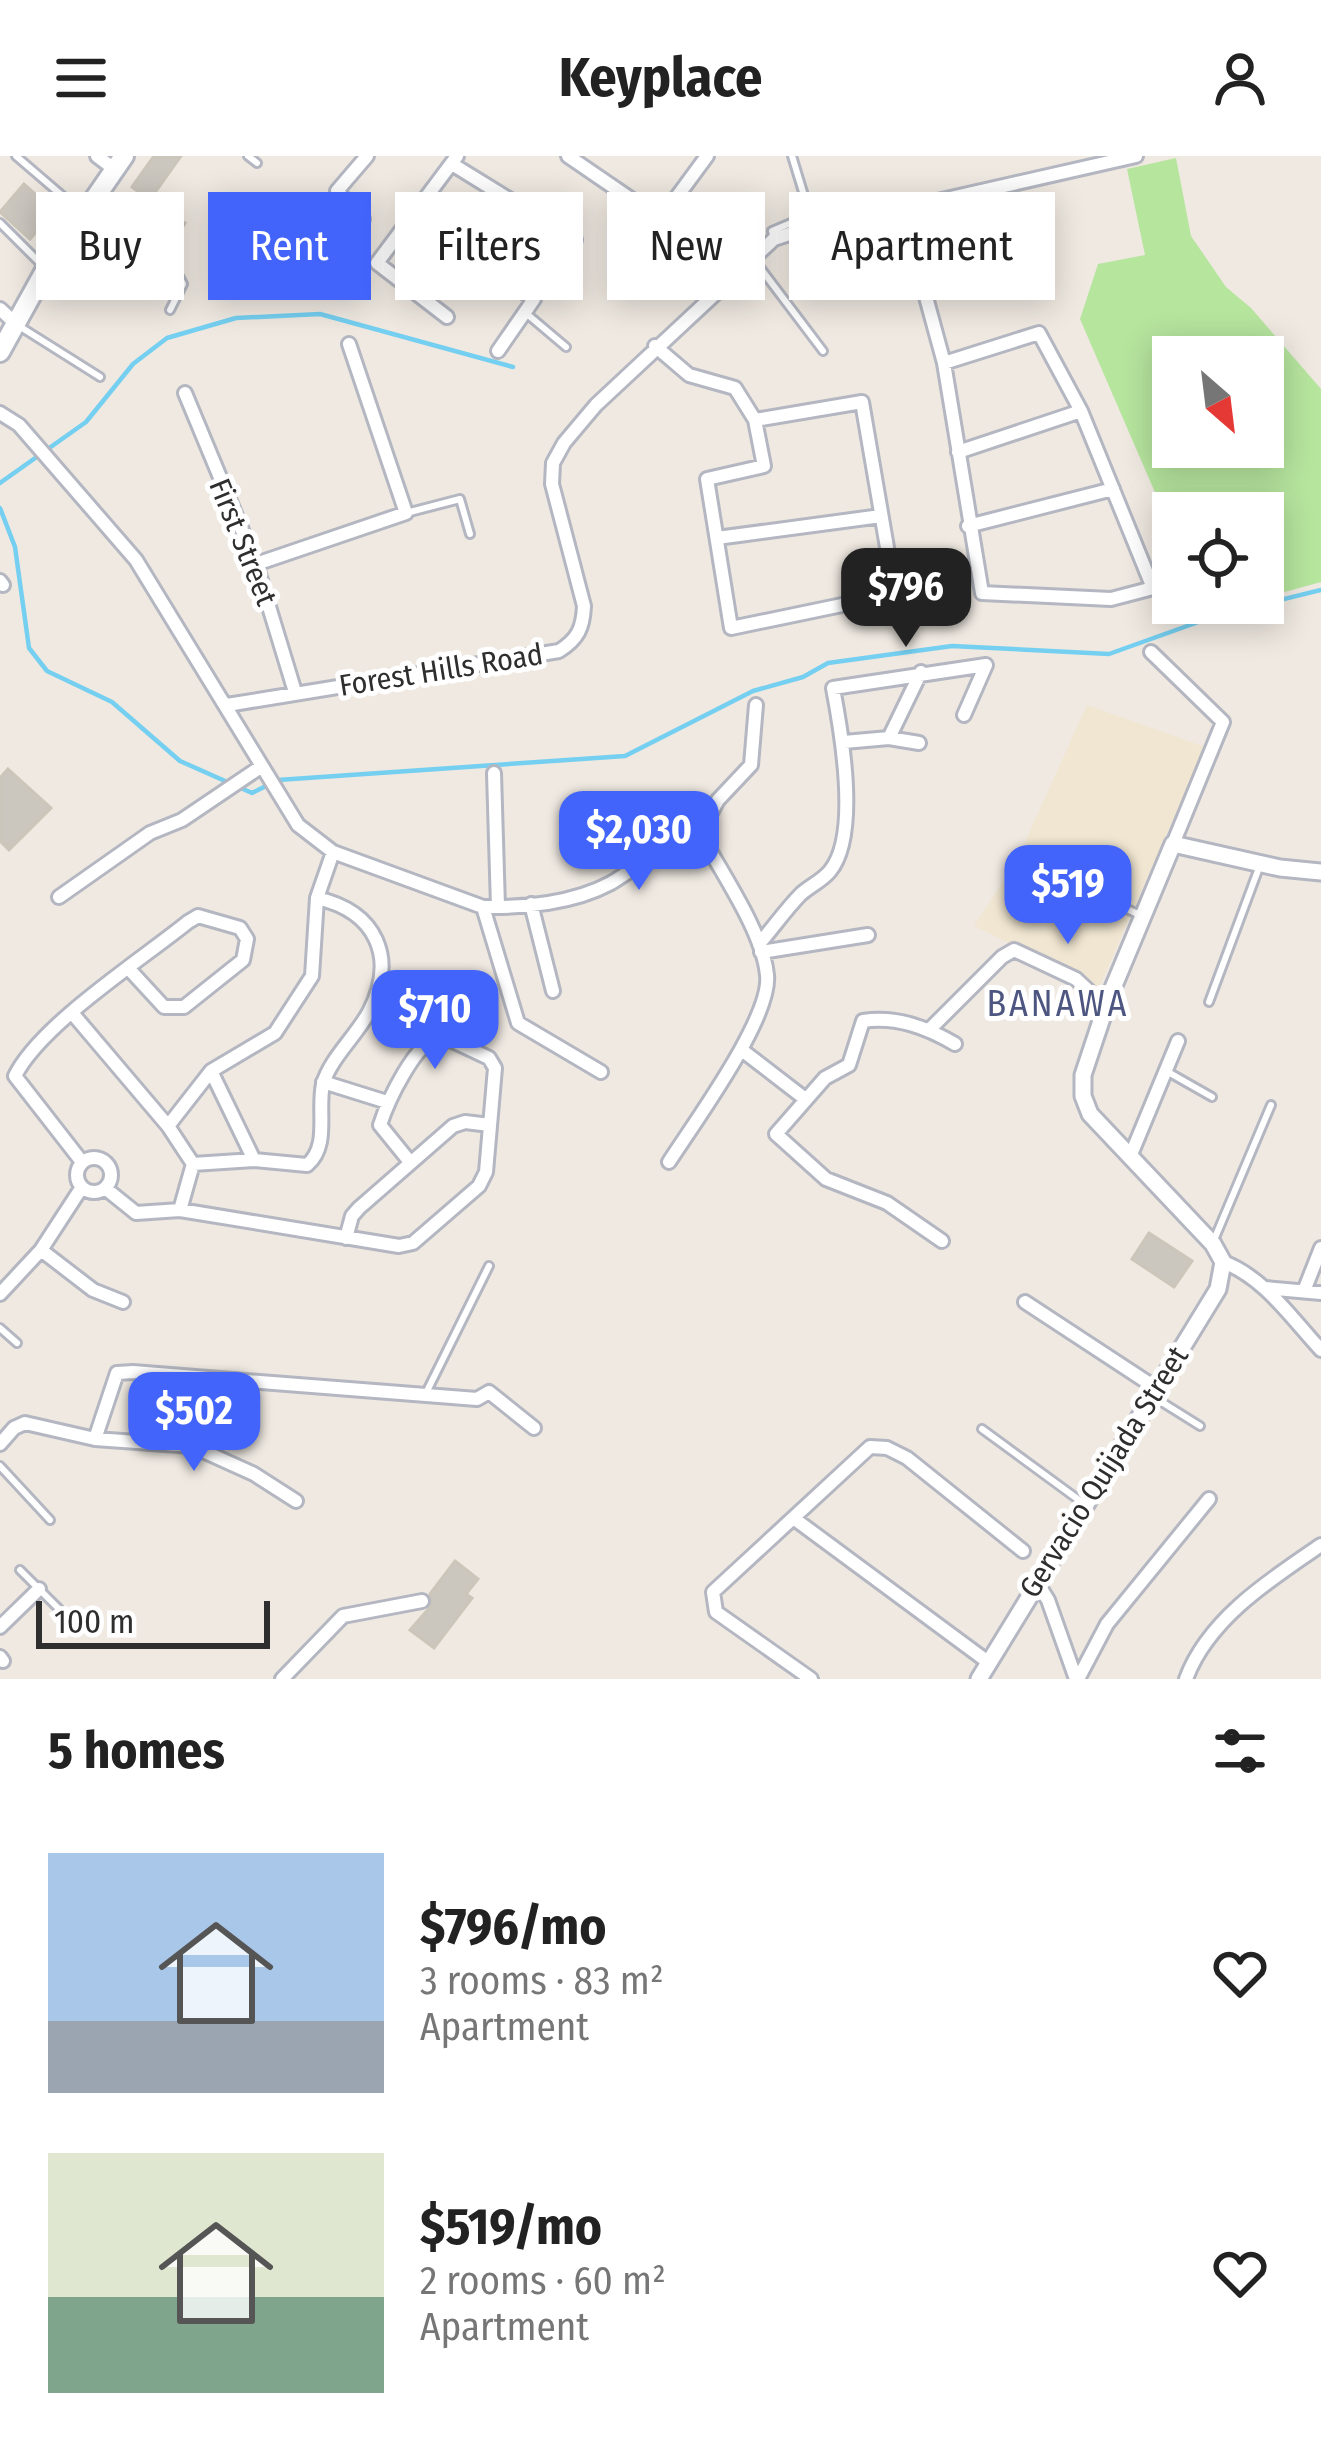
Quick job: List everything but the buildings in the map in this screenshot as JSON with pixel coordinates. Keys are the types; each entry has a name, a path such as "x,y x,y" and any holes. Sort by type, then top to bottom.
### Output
{"main road":[{"path":"98,192 119,163"},
{"path":"0,352 36,287"}],"street":[{"path":"97,156 119,163"},
{"path":"338,192 367,156"},
{"path":"568,156 621,192"},
{"path":"680,192 707,156"},
{"name":"Forest Hills Road","path":"977,192 1136,156"},
{"path":"430,192 454,160 502,192"},
{"name":"Forest Hills Road","path":"765,247 789,234"},
{"path":"395,239 377,263 395,277"},
{"path":"425,300 447,317"},
{"path":"498,351 533,300"},
{"name":"Forest Hills Road","path":"227,705 559,651 572,643 583,626 584,606 552,484 553,463 596,405 707,300"},
{"path":"927,300 944,362 982,592 1111,599 1153,588 1081,411 1039,333 944,362"},
{"path":"0,309 16,324"},
{"path":"256,564 406,513 349,344"},
{"path":"656,346 689,375 735,388 755,420 764,466 707,479 730,628 895,594 862,403 755,420"},
{"name":"First Street","path":"185,393 256,564 295,692"},
{"path":"958,452 1081,411"},
{"path":"0,412 19,425 136,560 298,825 333,852 483,907 498,908 576,897 607,885 683,836 700,833"},
{"path":"968,526 1113,488"},
{"path":"717,538 881,516"},
{"path":"1150,652 1223,722 1106,1007 1084,1075 1083,1096 1090,1114 1213,1244 1223,1262 1240,1268 1264,1288 1321,1350"},
{"path":"760,948 801,895 830,872 838,858 848,797 844,742 832,688 986,665 964,715"},
{"path":"889,738 921,672"},
{"path":"700,833 718,800 751,765 756,705"},
{"path":"844,742 889,738 919,743"},
{"path":"59,897 151,833 182,820 263,769"},
{"path":"494,773 498,908"},
{"path":"669,1162 743,1051 768,979 760,948 700,833"},
{"path":"1173,844 1321,872"},
{"path":"168,1126 212,1071 275,1033 312,976 317,898 333,852"},
{"path":"194,1164 254,1160 307,1165 314,1159 319,1148 323,1082 368,1014 381,959 381,945 371,928 336,902 317,898"},
{"path":"531,904 553,991"},
{"path":"483,907 518,1023 601,1072"},
{"path":"82,1162 15,1076 23,1059 73,1014 129,969 199,916 240,928 247,939 243,960 184,1007 164,1007 129,969"},
{"path":"760,948 868,935"},
{"path":"930,1029 1006,954 1024,953 1076,979 1106,1007"},
{"path":"73,1014 168,1126 194,1164"},
{"path":"942,1241 887,1203 826,1179 777,1139 804,1098 848,1065 862,1021 898,1021 930,1029 955,1045"},
{"path":"105,1188 136,1213 180,1210 399,1246 413,1244 479,1186 486,1172 495,1068 489,1058 440,1035 428,1039 387,1102 380,1125 410,1162"},
{"path":"1130,1157 1178,1041"},
{"path":"743,1051 804,1098"},
{"path":"212,1071 254,1160"},
{"path":"323,1082 387,1102"},
{"path":"346,1238 352,1216 453,1126 465,1122 490,1125"},
{"path":"92,1157 103,1160 111,1179 105,1188 98,1192 82,1187 77,1179 82,1162 92,1157"},
{"path":"180,1210 194,1164"},
{"path":"0,1294 41,1250 82,1187"},
{"path":"1304,1292 1321,1248"},
{"path":"41,1250 93,1290 123,1303"},
{"name":"Gervacio Quijada Street","path":"979,1679 1218,1289 1223,1262"},
{"path":"1264,1288 1321,1293"},
{"path":"1025,1302 1154,1392"},
{"path":"95,1439 117,1372 470,1398 493,1393 534,1427"},
{"path":"0,1444 25,1423 95,1439 192,1447 254,1474 296,1501"},
{"path":"811,1679 716,1612 713,1592 870,1447 886,1448 907,1458 1023,1551"},
{"path":"1077,1679 1107,1624 1209,1499"},
{"path":"796,1520 988,1662"},
{"path":"1186,1679 1208,1643 1252,1593 1321,1545"},
{"path":"1036,1581 1048,1600 1077,1679"},
{"path":"0,1627 39,1589"},
{"path":"283,1679 343,1616 422,1601"}],"lane":[{"path":"16,156 53,192"},
{"path":"248,156 257,164"},
{"path":"774,239 772,231 798,220 806,202 792,156"},
{"path":"0,223 36,259"},
{"path":"765,274 823,351"},
{"path":"170,310 175,300"},
{"path":"524,312 566,347"},
{"path":"16,324 100,377"},
{"path":"406,513 460,499 470,534"},
{"path":"1209,1002 1260,863"},
{"path":"1090,892 1143,916"},
{"path":"1165,1071 1212,1097"},
{"path":"1213,1244 1271,1105"},
{"path":"426,1393 489,1266"},
{"path":"0,1328 17,1343"},
{"path":"1154,1392 1200,1426"},
{"path":"982,1430 1083,1503"},
{"path":"0,1466 50,1520"},
{"path":"20,1570 60,1610"}],"shaded area":[{"path":"1087,705 1205,747 1099,987 974,926 1015,864"}],"green space":[{"path":"1176,158 1191,236 1226,287 1275,336 1152,336 1152,468 1284,468 1284,346 1321,389 1321,582 1284,592 1284,492 1155,492 1080,319 1098,264 1145,255 1127,169"}],"waterway":[{"path":"0,483 86,422 133,364 167,338 236,318 320,314 513,367"},
{"path":"0,508 15,547 29,648 47,671 112,702 180,761 252,793 278,780 625,756 753,691 803,677 828,663 952,646 1109,654 1215,616 1321,590"}],"district":[{"name":"BANAWA","path":"1058,1003"}]}
